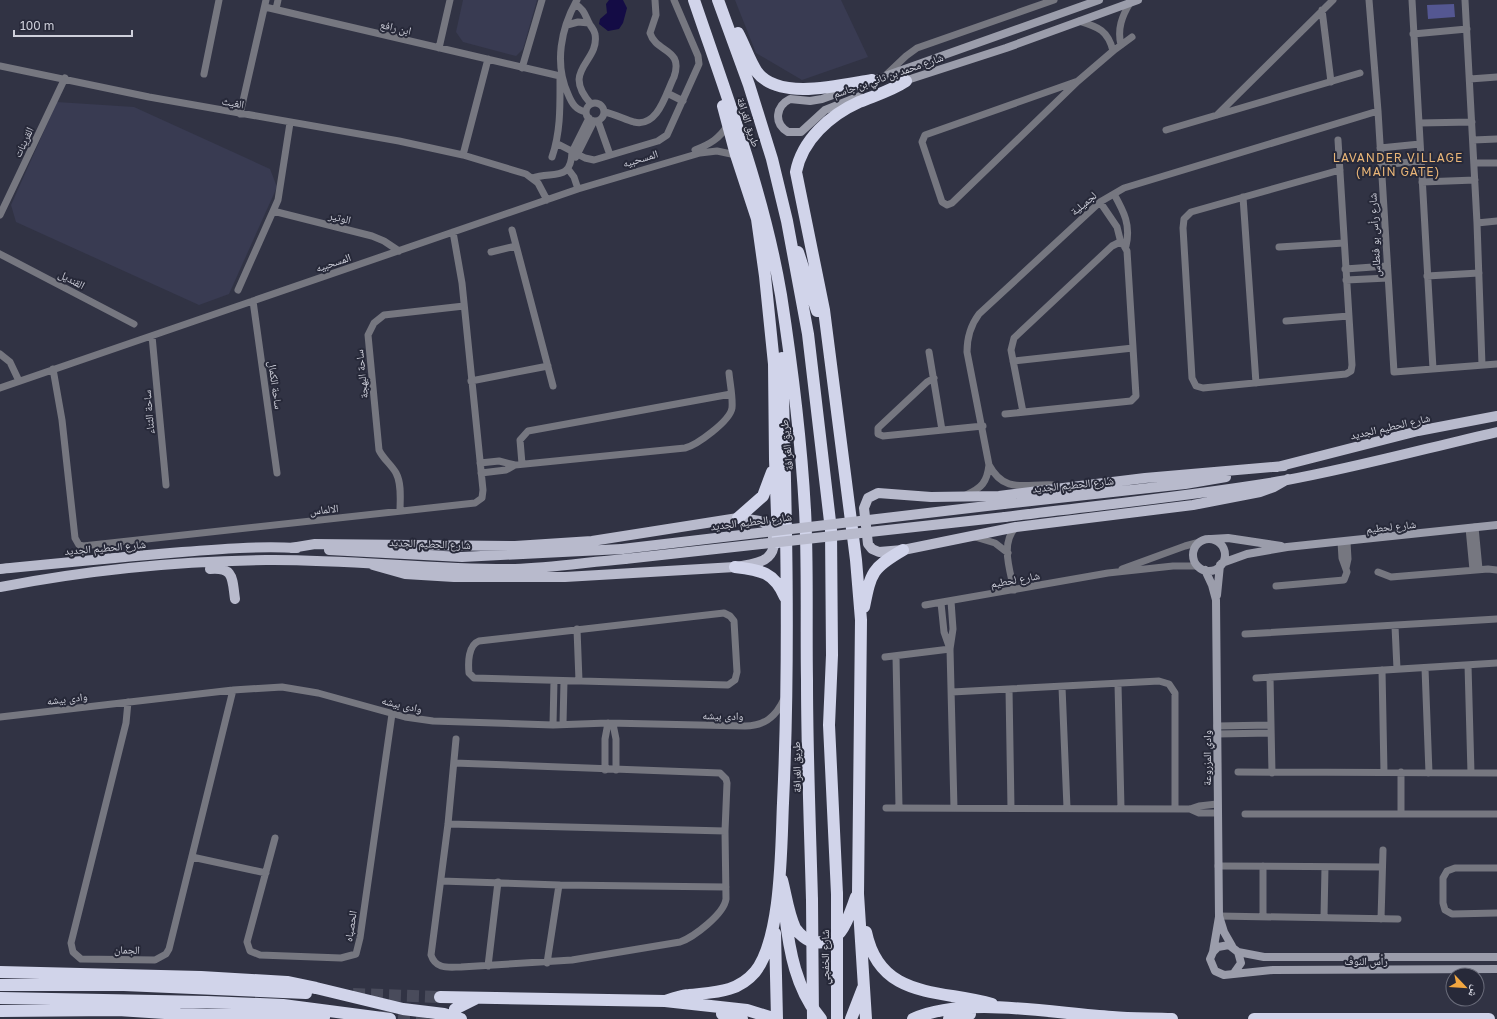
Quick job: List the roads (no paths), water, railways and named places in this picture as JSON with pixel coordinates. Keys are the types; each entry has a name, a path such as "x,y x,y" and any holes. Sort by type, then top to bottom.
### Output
{"highway":[{"name":"طريق الغرافة","path":"694,0 744,144 781,294 801,451 805,511 806,681 812,900"},
{"name":"طريق الغرافة","path":"718,0 724,12 762,123 787,221 808,334 831,530 832,655 829,725 837,894"},
{"path":"724,12 740,36 758,73 769,82 787,88 796,89 872,80"},
{"path":"709,45 711,59 736,155 757,219 774,364 775,459 779,567 786,579"},
{"path":"866,1019 858,894 861,620 851,507 824,310 797,181 798,162 808,142 835,116 859,102 893,90 906,80"},
{"path":"787,221 830,354"},
{"path":"665,1001 688,995 726,991 745,981 758,967 764,956 771,935 780,873 787,693 787,602 781,294"},
{"path":"738,518 763,496 772,475 775,459"},
{"path":"861,620 870,580 873,574 881,563 903,550"},
{"path":"736,567 756,570 768,574 777,581 787,602"},
{"path":"780,873 795,928 802,936 812,942 822,943 833,940 841,933 858,894"},
{"path":"780,873 789,946 803,989 821,1019"},
{"name":"شارع الخفجي","path":"837,894 837,1019"},
{"path":"858,894 867,939 871,950 880,966 895,980 920,991 973,999 1004,1007"},
{"name":"شارع الخفجي","path":"812,900 814,1019"},
{"path":"440,997 665,1001 747,1010 777,1019 775,909"},
{"path":"0,972 207,978 287,982 402,1009 444,1014 458,1014 478,998"},
{"path":"851,1019 864,984"},
{"path":"0,985 124,985 306,993"},
{"path":"0,998 14,1000 207,1002 284,1005 390,1019"},
{"path":"0,1003 14,1000"},
{"path":"665,1001 684,1008 737,1016 742,1019"},
{"path":"949,1019 1004,1007"},
{"path":"913,1019 928,1013 949,1009 1004,1007 1112,1017 1172,1019"},
{"path":"0,1011 118,1010 324,1017"},
{"path":"0,1019 126,1015 142,1012"},
{"path":"1254,1019 1489,1019"}],"main road":[{"name":"شارع الحطيم الجديد","path":"0,570 170,553 247,548 291,548 462,558 622,548 1185,484 1284,466 1418,430 1496,416"},
{"name":"شارع الحطيم الجديد","path":"0,587 56,577 144,566 267,560 516,569 625,559 1190,495 1288,479 1366,464 1497,432"},
{"path":"1284,466 1145,478 1015,495 921,497 878,493 868,498 864,508 870,547 879,552 903,550 1016,527 1193,505 1268,490 1288,479"},
{"path":"291,548 315,544 531,545 592,541 738,518 756,520 764,523 771,531 774,545 769,557 736,567 565,577 454,577 406,574 373,565"},
{"path":"144,566 165,571 225,570 232,579 235,599"}],"street":[{"path":"204,74 219,0"},
{"path":"276,10 278,0"},
{"path":"439,48 450,0"},
{"path":"522,68 542,0"},
{"path":"591,104 600,105 604,112 634,122 644,122 656,114 674,77 676,64 671,53 655,42 652,38 650,28 656,15 655,0"},
{"path":"556,143 575,154 594,160 664,138 698,69 699,60 674,0"},
{"name":"شارع محمد بن ثاني بن جاسم","path":"885,75 917,48 1054,0"},
{"path":"1216,116 1333,0"},
{"name":"شارع رأس بو فنطاس","path":"1369,0 1378,111 1394,372 1433,369"},
{"path":"1412,0 1433,369 1497,364"},
{"path":"1465,0 1477,223 1482,366"},
{"name":"شارع محمد بن ثاني بن جاسم","path":"1096,1 885,75 822,99 810,101 790,99 780,106 778,113 780,125 788,132 801,132 819,114 828,108 906,80 1006,48 1134,1"},
{"path":"1121,45 1118,36 1119,27 1134,1"},
{"path":"552,157 559,123 561,52 567,25 576,2 583,10 594,31 595,41 579,79 581,91 591,104 592,118 610,155"},
{"path":"240,114 266,4"},
{"name":"ابن رافع","path":"266,4 276,10 560,76"},
{"path":"1322,10 1331,82"},
{"path":"1079,21 1093,25 1104,32 1111,41 1113,50"},
{"path":"567,25 578,22 589,24"},
{"path":"1414,34 1467,30"},
{"path":"1078,81 925,135 922,142 942,202 947,205 952,203 1078,81 1113,50 1132,37"},
{"path":"463,155 488,59"},
{"name":"الغيث","path":"0,66 65,78 149,97 399,141 463,155 519,171 532,178 544,191 547,200"},
{"path":"1166,130 1360,73"},
{"path":"560,76 572,103 578,110 592,118 602,118 604,112"},
{"path":"1470,79 1497,77"},
{"name":"القرينات","path":"0,215 65,78"},
{"path":"667,93 683,101"},
{"name":"لجميلية","path":"960,497 976,491 984,485 988,476 989,465 967,352 967,339 974,320 1100,202 1124,188 1378,111"},
{"path":"532,178 540,176 554,176 568,169 592,118"},
{"path":"1419,123 1472,122"},
{"path":"238,290 273,211 281,188 290,123"},
{"name":"المسحبيه","path":"674,159 710,144 728,125"},
{"path":"1473,140 1497,139"},
{"path":"1338,140 1340,170 1344,243 1345,269 1352,365 1348,373 1202,388 1194,384 1192,378 1183,224 1184,219 1191,212 1340,170"},
{"path":"1380,148 1420,144"},
{"name":"المسحبيه","path":"0,388 578,189 674,159 712,150 736,155"},
{"path":"1381,165 1421,161"},
{"path":"1474,164 1497,163"},
{"path":"568,169 574,177 578,189"},
{"path":"1422,182 1475,180"},
{"path":"1114,194 1128,220 1128,235 1123,244"},
{"path":"1243,197 1256,383"},
{"path":"1005,414 1131,401 1137,393 1123,244 1117,227 1100,202"},
{"name":"الوتير","path":"273,211 372,236 384,241 399,251"},
{"path":"1477,223 1497,221"},
{"path":"512,230 553,386"},
{"name":"الالماس","path":"53,369 62,420 75,538 79,545 83,546 475,503 482,498 483,494 464,306 453,232"},
{"path":"1279,247 1344,243"},
{"path":"1023,412 1012,360 1011,346 1016,334 1112,246 1123,244"},
{"path":"491,252 516,246"},
{"name":"القنديل","path":"0,254 134,324"},
{"path":"1345,269 1387,266"},
{"path":"1427,276 1479,273"},
{"path":"1346,280 1388,278"},
{"name":"ساحة الكمال","path":"253,301 277,473"},
{"name":"ساحة البهجة","path":"400,512 399,481 396,472 382,457 379,450 368,335 374,322 384,315 464,306"},
{"path":"1286,321 1349,316"},
{"name":"ساحة الثناء","path":"152,336 166,485"},
{"path":"1012,360 1133,348"},
{"path":"929,352 945,430"},
{"path":"0,354 10,362 19,381"},
{"path":"471,379 548,366"},
{"path":"480,463 499,461 519,464 690,447 700,442 727,417 732,408 729,373"},
{"path":"934,378 927,382 878,428 877,431 880,435 883,436 945,430 957,426 982,424"},
{"path":"519,464 520,440 528,431 731,394"},
{"path":"481,473 506,470 519,464"},
{"name":"لجميلية","path":"989,465 995,476 1005,484 1053,485 1069,488"},
{"name":"شارع لحطيم","path":"1221,564 1247,554 1287,546 1344,542 1497,525"},
{"path":"1014,590 1008,553 1008,538 1016,527"},
{"path":"1472,528 1476,570"},
{"path":"968,536 991,540 1008,553"},
{"name":"شارع لحطيم","path":"1209,540 1228,538 1287,546"},
{"path":"1209,540 1216,541 1221,546 1224,556 1221,564 1213,570 1205,570 1197,566 1193,553 1200,542 1209,540"},
{"name":"شارع لحطيم","path":"1108,573 1200,542"},
{"path":"1276,586 1341,581 1347,575 1342,558 1344,542"},
{"name":"وادي المزروعة","path":"1213,952 1219,916 1216,600 1221,564"},
{"name":"شارع لحطيم","path":"925,605 1108,573 1174,566 1197,566"},
{"path":"1488,569 1497,566"},
{"path":"1378,572 1386,576 1395,576 1488,569 1497,570"},
{"name":"وادي المزروعة","path":"1205,570 1212,585 1216,600"},
{"path":"951,601 953,629 950,649 954,808"},
{"path":"942,603 944,632 950,649"},
{"path":"728,614 734,621 737,672 735,680 728,685 579,681 472,677 469,671 472,645 479,641 577,629 728,614"},
{"path":"1245,634 1497,619"},
{"path":"1395,626 1397,669"},
{"path":"577,629 579,681"},
{"path":"885,657 950,649"},
{"path":"896,656 899,808"},
{"path":"1256,678 1497,663"},
{"path":"1468,665 1471,773"},
{"path":"1425,668 1429,773"},
{"path":"1382,670 1384,772"},
{"path":"1270,677 1272,772"},
{"path":"553,725 554,681"},
{"path":"563,724 564,681"},
{"path":"952,692 1164,682 1173,688 1175,693 1175,808"},
{"path":"1118,684 1121,808"},
{"name":"وادى بيشه","path":"0,717 263,687 300,689 392,714 433,721 553,725 610,724 745,726 761,724 771,718 779,710 787,693"},
{"path":"1062,687 1067,808"},
{"path":"1009,689 1011,808"},
{"name":"الجمان","path":"128,702 126,723 71,943 73,952 77,956 86,959 155,960 166,954 171,944 233,690"},
{"name":"الحصباه","path":"275,838 247,942 250,951 260,954 341,958 356,954 360,938 392,714"},
{"path":"610,724 616,739 616,770"},
{"path":"604,770 605,739 610,724"},
{"path":"1217,730 1271,729"},
{"path":"454,763 604,770 720,773 724,776 727,783 725,831 726,904 721,911 694,935 685,940 594,957 547,962 443,967 433,961 431,955 448,824 456,739"},
{"path":"1238,772 1497,773"},
{"path":"1401,772 1401,814"},
{"path":"886,808 1175,808 1190,809 1199,813 1217,808"},
{"path":"1244,814 1497,814"},
{"path":"448,824 725,831"},
{"path":"1381,919 1383,850"},
{"path":"192,857 266,873"},
{"path":"1218,866 1382,867"},
{"path":"1263,866 1264,916"},
{"path":"1324,917 1325,867"},
{"path":"1497,868 1454,868 1447,871 1443,878 1443,903 1445,910 1452,914 1497,913"},
{"path":"440,881 558,885 726,887"},
{"path":"488,966 498,882"},
{"path":"547,962 558,885"},
{"path":"1219,916 1398,919"},
{"name":"وادي المزروعة","path":"1219,916 1224,932 1235,949"},
{"path":"1222,946 1235,949 1241,963 1234,973 1224,975 1215,971 1210,962 1213,952 1222,946"},
{"name":"رأس النوف","path":"1235,949 1264,957 1497,957"},
{"name":"رأس النوف","path":"1234,973 1273,970 1497,969"}],"tunnel":[{"path":"353,994 440,997"},
{"path":"380,1017 421,1018 439,1015"}],"district":[{"name":"LAVANDER VILLAGE (MAIN GATE)","path":"1398,164"}]}
